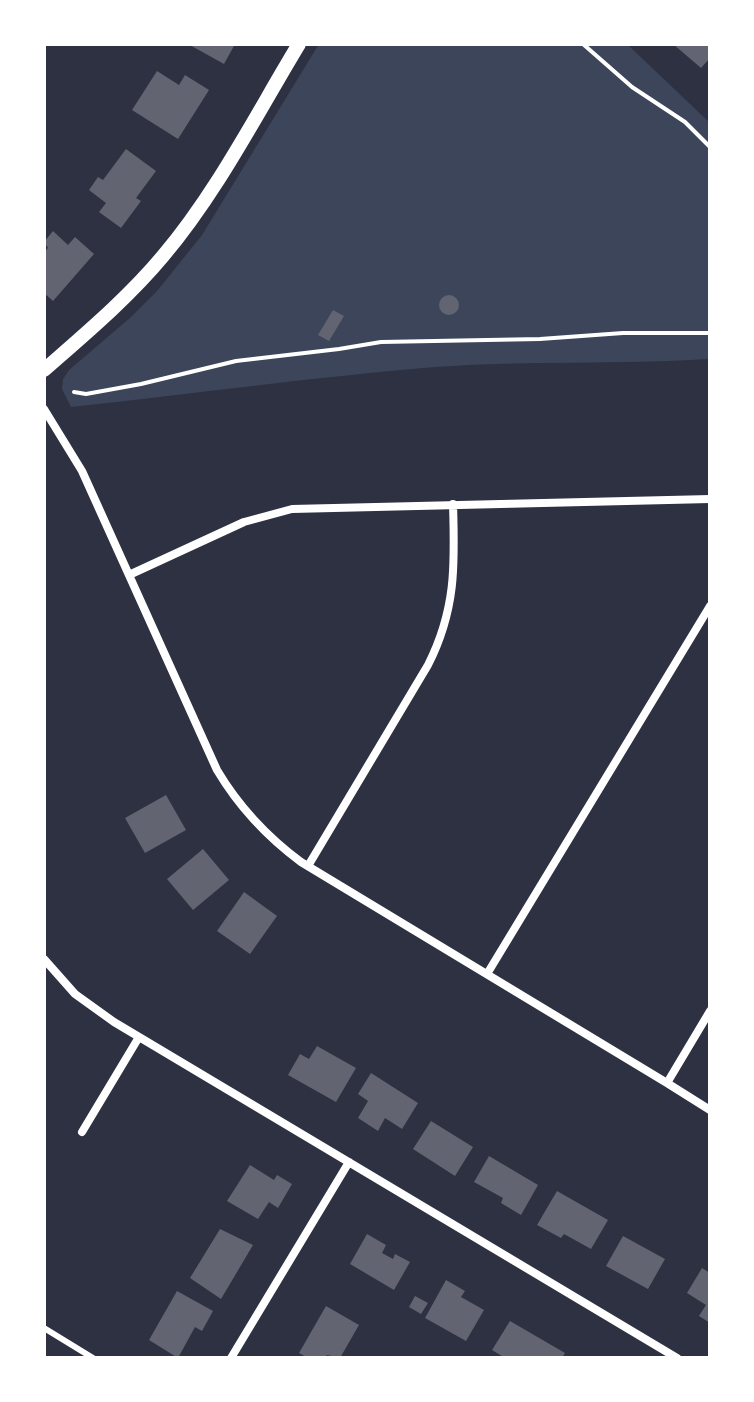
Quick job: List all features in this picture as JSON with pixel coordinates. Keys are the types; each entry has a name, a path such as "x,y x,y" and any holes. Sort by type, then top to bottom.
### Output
{"street":[{"path":"44,370 117,304 173,244 214,185 299,44"},
{"path":"44,409 82,471 217,770 230,792 264,832 308,866 710,1110"},
{"path":"129,575 244,522 269,514 315,507 710,499"},
{"path":"308,866 428,665 439,641 448,616 454,581 453,504"},
{"path":"487,974 710,606"},
{"path":"44,959 84,1001 139,1037 677,1358"},
{"path":"667,1083 710,1011"},
{"path":"82,1132 139,1037"},
{"path":"231,1358 349,1162"}],"lane":[{"path":"44,1328 93,1358"}],"path":[{"path":"583,44 632,87 694,129 710,147"},
{"path":"74,392 86,394 141,384 236,361 389,341 710,333"}],"shaded area":[{"path":"319,44 627,44 710,123 710,359 435,367 71,407 62,389 63,379 69,370 157,291 202,235"}],"building":[{"path":"188,44 235,44 224,64"},
{"path":"673,44 710,44 710,58 701,68"},
{"path":"157,71 179,85 185,75 209,90 178,139 132,110"},
{"path":"126,149 156,171 136,198 141,201 121,228 99,212 106,203 89,190 98,177 103,180"},
{"path":"53,231 68,245 75,237 94,254 53,301 44,293 44,252 48,248 44,242"},
{"path":"449,295 456,298 459,305 456,312 449,315 442,312 439,305 442,298"},
{"path":"333,310 344,316 329,341 318,335"},
{"path":"166,795 186,830 145,853 125,818"},
{"path":"203,849 229,880 193,910 167,879"},
{"path":"244,892 277,916 250,954 217,931"},
{"path":"317,1046 356,1068 336,1102 288,1075 300,1054 309,1059"},
{"path":"371,1073 418,1103 402,1129 385,1118 378,1131 358,1118 368,1101 358,1094"},
{"path":"431,1121 473,1147 455,1176 413,1149"},
{"path":"489,1156 538,1185 521,1215 501,1203 503,1198 474,1182"},
{"path":"250,1165 274,1180 277,1175 292,1184 278,1208 269,1202 258,1219 227,1201"},
{"path":"557,1191 608,1220 591,1249 564,1234 561,1238 537,1225"},
{"path":"220,1229 253,1245 221,1299 190,1278"},
{"path":"367,1234 386,1245 382,1253 393,1259 395,1254 410,1262 394,1290 350,1264"},
{"path":"623,1236 665,1259 648,1289 606,1266"},
{"path":"702,1268 710,1273 710,1323 699,1316 706,1305 687,1293"},
{"path":"446,1280 465,1291 461,1297 484,1310 466,1341 425,1318"},
{"path":"177,1291 213,1311 202,1331 195,1327 178,1358 149,1340"},
{"path":"415,1296 428,1303 421,1314 409,1307"},
{"path":"326,1306 359,1325 340,1358 327,1355 325,1358 308,1358 299,1353"},
{"path":"510,1321 565,1353 562,1358 505,1358 492,1350"}]}
